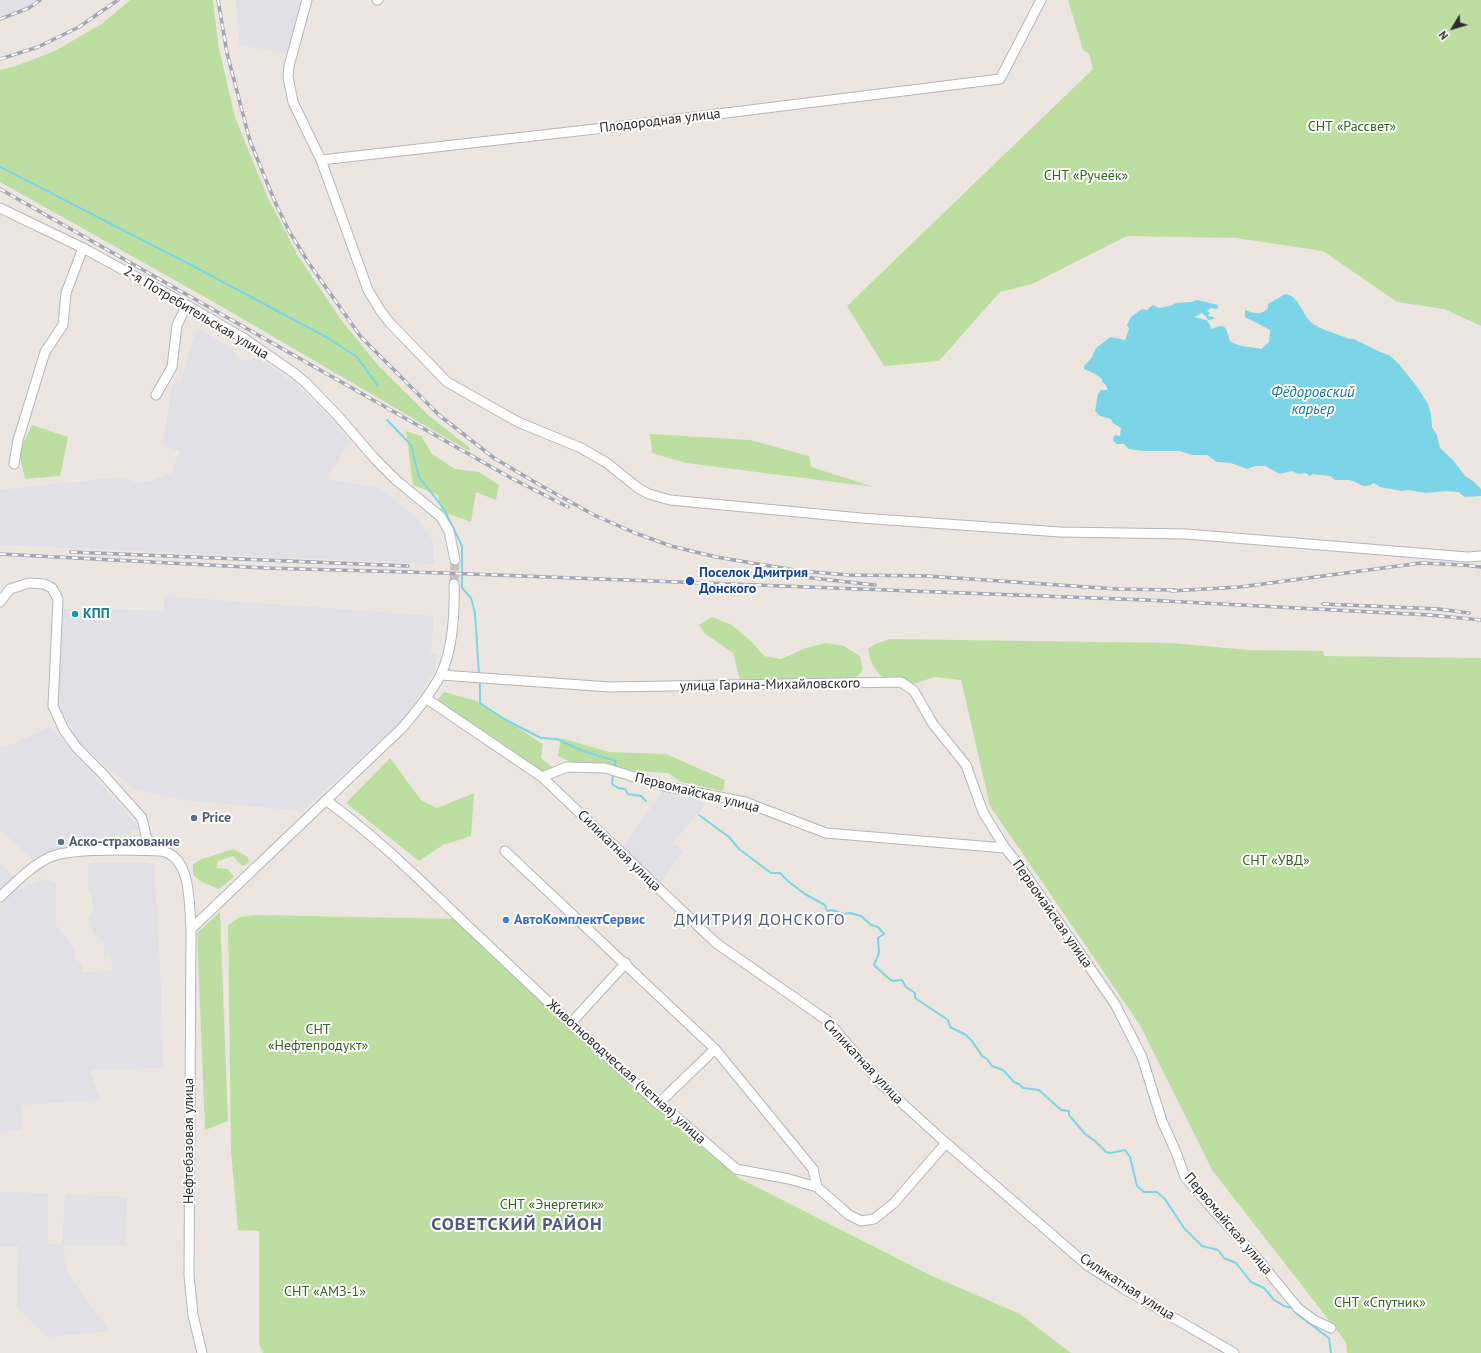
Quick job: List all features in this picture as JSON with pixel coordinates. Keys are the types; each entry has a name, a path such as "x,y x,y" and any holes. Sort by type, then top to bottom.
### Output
{"street":[{"path":"307,0 289,66 288,77 293,102 321,160 368,290 380,310 390,323 448,382 518,422 581,448 607,463 638,488 649,494 670,500 860,518 1060,532 1186,534 1468,557 1481,556"},
{"name":"Плодородная улица","path":"321,160 613,127 1000,79 1041,0"},
{"name":"2-я Потребительская улица","path":"0,208 83,248 187,305 245,339 294,373 306,383 338,416 375,459 396,480 441,517 449,531 455,560"},
{"path":"14,464 18,440 45,352 63,325 66,293 83,248"},
{"path":"156,395 172,367 177,325 187,305"},
{"path":"0,602 10,589 29,583 44,584 52,588 58,599 53,706 64,730 77,748 101,772 142,818 146,836 154,851"},
{"path":"191,929 402,728 427,699 441,675 448,652 452,629 454,584"},
{"name":"улица Гарина-Михайловского","path":"441,675 610,687 901,682 914,692 933,724 966,764 983,812 1006,848"},
{"name":"Силикатная улица","path":"427,699 542,777 716,943 828,1022 881,1084 946,1143 1087,1265 1126,1290 1234,1353"},
{"name":"Первомайская улица","path":"542,777 567,767 605,768 664,786 745,802 826,833 1006,848 1115,1004 1142,1057 1162,1121 1185,1177 1251,1251 1298,1308 1314,1320 1331,1328"},
{"name":"Животноводческая (четная) улица","path":"327,801 368,834 411,872 570,1024 658,1104 674,1115 736,1169 790,1179 817,1187 849,1215 861,1221 874,1219 894,1203 946,1143"},
{"name":"Нефтебазовая улица","path":"0,897 37,864 49,857 59,854 84,851 165,852 172,855 183,869 188,889 191,929 189,1276 193,1315 202,1353"},
{"path":"505,851 626,963 715,1049 813,1169 817,1187"},
{"path":"570,1024 626,963"},
{"path":"658,1104 715,1049"}],"shaded area":[{"path":"0,0 39,0 32,5 0,18"},
{"path":"236,0 303,0 290,54 239,45"},
{"path":"197,327 235,351 235,356 243,361 257,357 301,388 323,410 350,442 326,479 378,487 417,518 433,541 434,564 0,545 0,490 120,477 140,483 151,481 173,472 174,465 180,451 163,446 172,385 181,382"},
{"path":"164,596 434,616 431,653 437,655 435,669 406,717 302,811 183,800 134,789 79,743 56,701 58,609 154,610 164,612"},
{"path":"51,726 140,829 32,859 0,830 0,748 16,743"},
{"path":"664,789 697,795 705,805 673,843 683,851 660,884 623,847"},
{"path":"0,863 14,877 0,890"},
{"path":"88,863 154,863 161,986 163,1068 90,1070 100,1100 22,1105 22,1129 0,1132 0,907 13,891 45,879 56,882 56,925 75,949 75,957 82,966 82,972 112,971 111,955 104,956 104,942 93,933 93,927 89,927 89,919 93,910 92,897 88,888"},
{"path":"0,1192 48,1193 48,1244 62,1245 65,1194 127,1197 125,1246 63,1245 69,1276 110,1331 48,1337 17,1308 18,1246 0,1247"}],"green space":[{"path":"130,0 213,0 219,49 235,117 267,196 298,256 342,321 377,364 428,415 470,448 469,451 212,301 0,182 0,70 16,66 55,51 103,23"},
{"name":"СНТ «Рассвет»","path":"1068,0 1481,0 1481,326 1444,309 1397,302 1323,251 1236,238 1127,236 1032,284 1000,292 939,361 884,366 847,306 1093,69 1089,54 1083,50"},
{"path":"32,425 68,437 60,476 25,479 19,452"},
{"path":"406,431 421,436 432,454 455,469 479,472 499,485 496,500 476,492 471,522 441,511 438,495 413,485"},
{"path":"650,434 750,440 809,456 811,467 874,487 686,463 652,453"},
{"path":"712,617 732,625 752,642 764,656 781,659 806,648 826,643 844,646 860,656 863,670 853,679 740,680 733,653 704,633 699,625"},
{"name":"СНТ «УВД»","path":"890,639 1172,643 1249,650 1323,651 1324,656 1481,658 1481,1353 1347,1353 1346,1342 1212,1170 1140,1025 990,806 961,680 935,677 913,684 898,678 883,678 873,665 868,649 875,644"},
{"path":"444,692 476,701 543,744 541,758 553,768 541,772 436,702"},
{"path":"561,738 609,752 666,754 725,780 723,791 681,782 668,773 637,771 568,761 558,756"},
{"path":"390,758 421,800 437,808 474,793 471,836 443,845 419,861 346,803"},
{"path":"233,849 248,857 249,863 242,866 233,856 218,861 217,868 228,869 234,877 219,889 202,882 193,875 193,864 202,859"},
{"path":"220,912 228,1121 205,1130 197,933"},
{"name":"СНТ «Энергетик»","path":"256,915 462,919 739,1178 930,1275 1020,1314 1071,1353 263,1353 259,1344 259,1231 238,1230 231,1151 228,925 240,917"}],"water":[{"name":"Фёдоровский карьер","path":"1285,294 1294,298 1315,325 1324,330 1354,339 1389,355 1399,364 1418,388 1428,404 1431,414 1432,427 1437,435 1440,448 1453,460 1465,476 1481,489 1481,496 1465,497 1458,492 1446,491 1425,493 1409,490 1402,491 1380,487 1374,483 1364,486 1349,480 1335,480 1330,476 1313,474 1310,476 1306,473 1298,474 1292,471 1280,474 1265,466 1255,466 1247,469 1231,463 1217,462 1207,455 1192,455 1180,451 1144,451 1129,449 1124,444 1117,444 1113,441 1114,436 1120,436 1121,428 1113,423 1111,419 1100,416 1095,411 1098,394 1101,390 1108,390 1102,382 1102,379 1084,369 1084,366 1092,357 1096,348 1109,338 1111,337 1125,340 1129,329 1127,325 1131,317 1142,309 1147,310 1153,305 1159,308 1176,303 1197,300 1218,305 1218,309 1211,308 1207,311 1210,313 1208,316 1214,317 1214,319 1208,320 1202,313 1194,317 1207,320 1212,329 1223,326 1230,341 1234,343 1241,346 1261,349 1269,342 1270,330 1245,317 1245,310 1254,313 1263,312 1268,308 1268,304"}],"waterway":[{"path":"0,167 193,266 328,338 357,357 378,386"},
{"path":"387,420 411,445 419,477 444,509 462,546 462,588 471,598 475,613 479,675"},
{"path":"480,681 480,703 506,720 541,738 557,739 583,751 616,761 614,768"},
{"path":"613,774 612,784 618,788 625,789 628,794 641,796 646,801"},
{"path":"699,815 729,837 739,849 771,873 780,873 805,894 825,905 827,911 832,910 844,914 850,913 861,916 871,925 878,927 884,934 878,938 879,953 874,965 892,981 902,980 906,987 915,993 915,998 948,1020 950,1027 966,1035 982,1056 987,1059 992,1066 1003,1070 1014,1082 1023,1088 1039,1090 1061,1110 1069,1111 1069,1115 1085,1134 1106,1152 1111,1153 1125,1150 1130,1157 1137,1186 1144,1192 1157,1192 1165,1199 1184,1228 1202,1246 1218,1250 1224,1258 1236,1263 1251,1282 1264,1288 1274,1300 1284,1306 1292,1308 1297,1314 1329,1338 1331,1353"}],"tunnel":[{"path":"454,584 455,560"}],"railway":[{"path":"0,19 29,8 40,0"},
{"path":"0,59 38,47 79,27 118,0"},
{"path":"218,0 227,53 250,141 275,202 289,231 308,262 361,337 439,415 494,458 596,516 635,533 671,546 716,557 801,571 849,575 927,576 1117,589 1175,590"},
{"path":"0,189 511,478 568,507"},
{"path":"71,552 408,566"},
{"path":"0,554 265,568 444,573 1146,600 1429,615 1481,620"},
{"path":"1171,591 1240,587 1421,563 1481,567"},
{"path":"803,577 875,585"},
{"path":"1323,604 1439,609 1469,613"}],"place":[{"name":"Поселок Дмитрия Донского","path":"690,581"},
{"name":"КПП","path":"75,614"},
{"name":"Price","path":"194,818"},
{"name":"Аско-страхование","path":"61,842"},
{"name":"АвтоКомплектСервис","path":"506,920"}],"district":[{"name":"ДМИТРИЯ ДОНСКОГО","path":"760,920"},
{"name":"СОВЕТСКИЙ РАЙОН","path":"517,1225"}],"park label":[{"name":"СНТ «Ручеёк»","path":"1086,176"},
{"name":"СНТ «Нефтепродукт»","path":"318,1038"},
{"name":"СНТ «АМЗ-1»","path":"325,1292"},
{"name":"СНТ «Спутник»","path":"1380,1303"}]}
